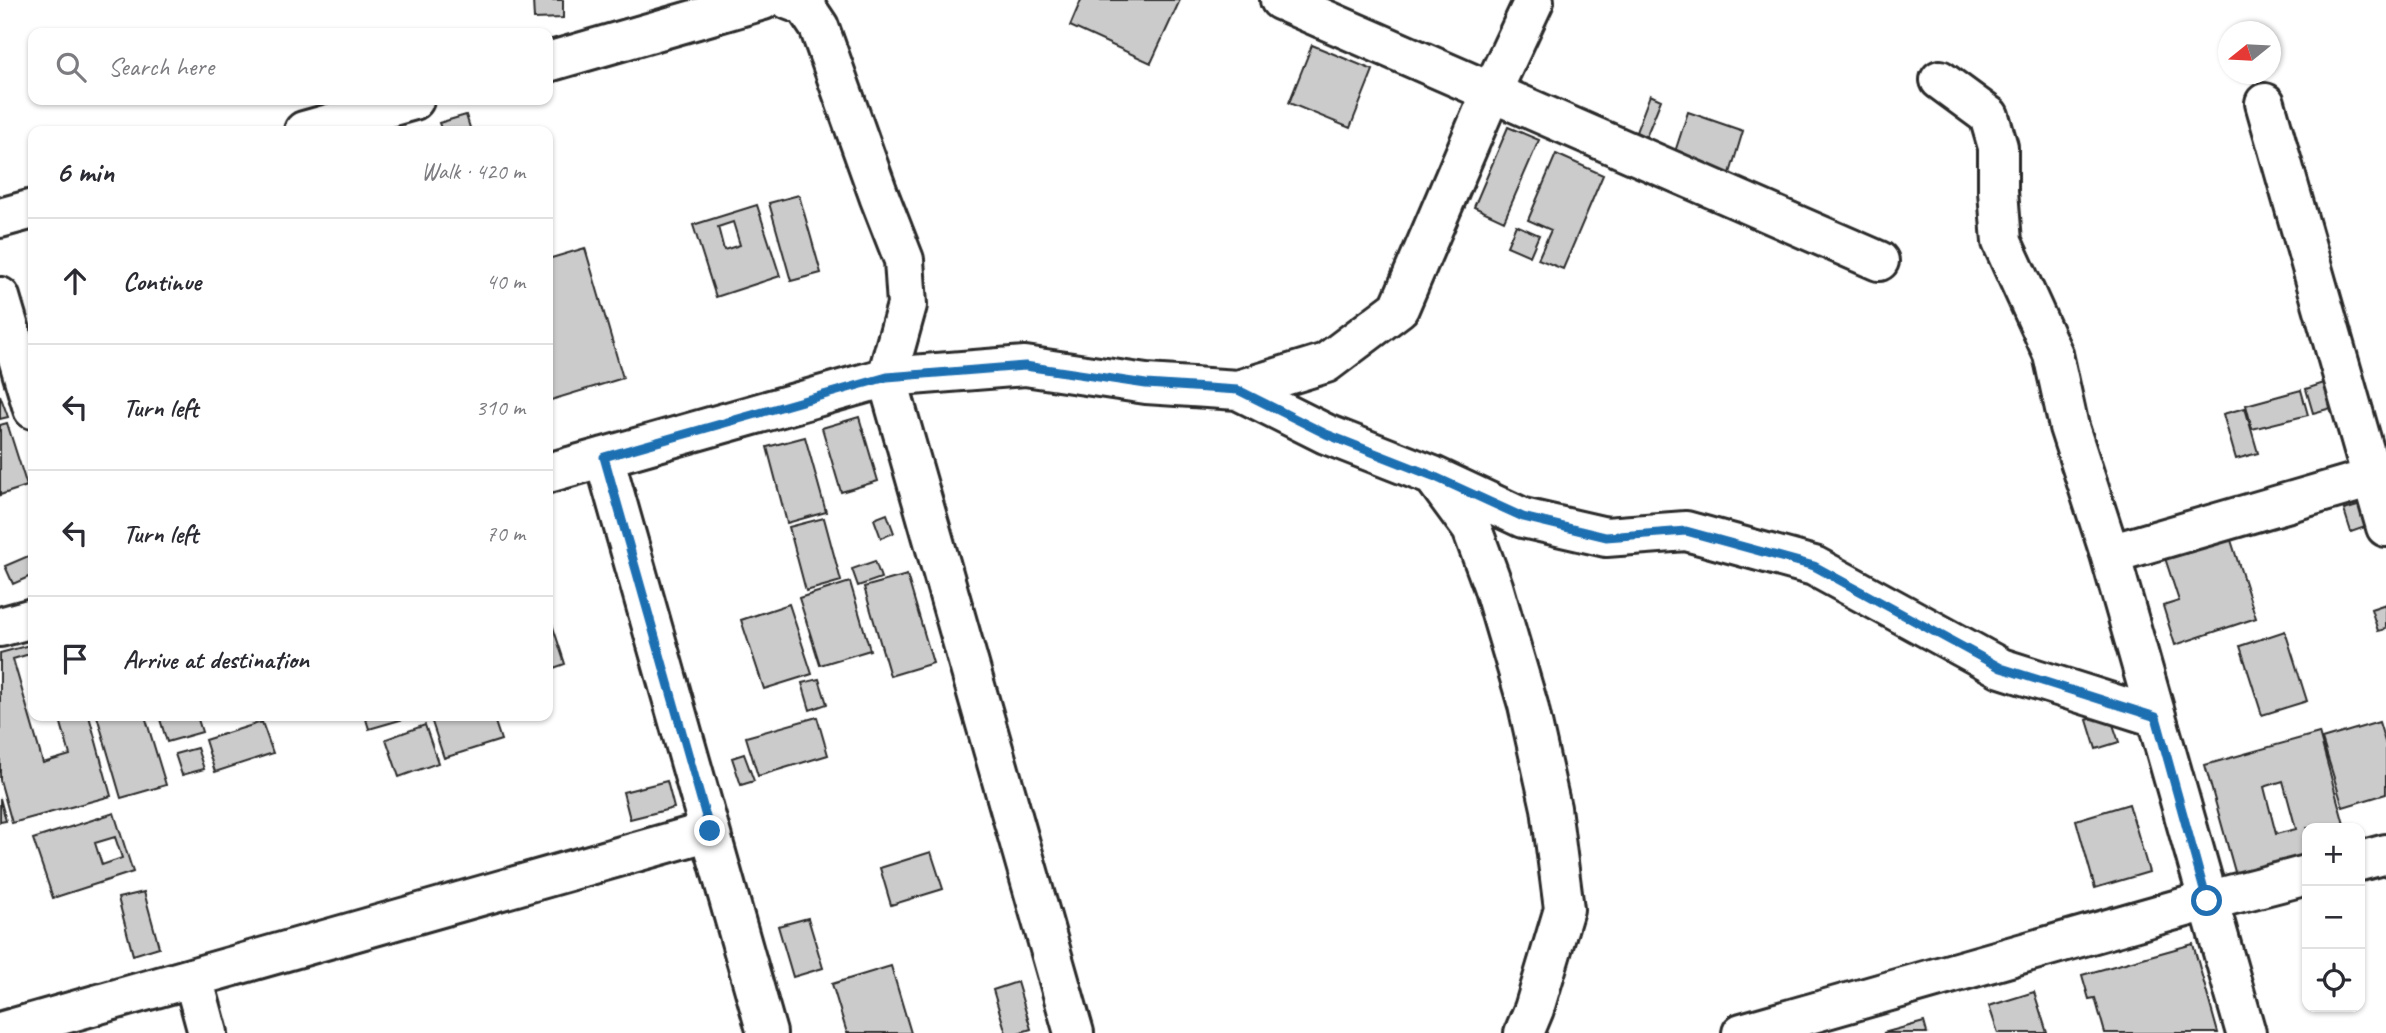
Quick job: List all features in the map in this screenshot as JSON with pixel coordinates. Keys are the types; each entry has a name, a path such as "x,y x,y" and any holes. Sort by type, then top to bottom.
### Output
{"street":[{"path":"553,61 763,0"},
{"path":"789,0 805,6 819,27 904,260 907,305 887,377 1074,1033"},
{"path":"1280,0 1879,261"},
{"path":"553,472 887,377 1025,366 1146,384 1238,390 1326,363 1399,307 1491,93 1534,1"},
{"path":"1940,80 1989,116 1998,147 2002,242 2053,354 2069,428 2110,554 2246,1033"},
{"path":"2266,103 2379,476 2386,527"},
{"path":"322,126 396,105"},
{"path":"0,218 28,210"},
{"path":"0,297 28,392"},
{"path":"1238,390 1326,434 1433,476 1523,517 1606,537 1686,531 1814,566 2001,668 2156,717"},
{"path":"604,457 767,1033"},
{"path":"1433,476 1472,529 1493,586 1528,705 1551,808 1564,909 1534,1009 1524,1033"},
{"path":"2110,554 2379,476"},
{"path":"0,627 28,619"},
{"path":"0,1032 710,831"},
{"path":"2365,860 2386,854"},
{"path":"1742,1033 2302,876"},
{"path":"193,978 208,1033"}],"building":[{"path":"533,0 563,0 563,18 534,19"},
{"path":"1081,0 1180,0 1151,63 1070,26"},
{"path":"1312,45 1373,70 1350,128 1289,103"},
{"path":"1650,95 1661,100 1646,137 1636,132"},
{"path":"1688,112 1743,131 1728,180 1672,161"},
{"path":"466,115 469,126 440,126 439,123"},
{"path":"1508,127 1539,140 1504,221 1474,207"},
{"path":"1556,154 1603,175 1563,269 1538,259 1551,230 1528,220"},
{"path":"799,195 821,273 791,281 769,203"},
{"path":"757,205 780,276 716,297 693,225","holes":["733,222 740,245 724,250 718,227"]},
{"path":"1516,225 1539,235 1530,256 1507,246"},
{"path":"585,248 623,378 553,399 553,258"},
{"path":"2324,383 2331,408 2313,413 2306,389"},
{"path":"2301,390 2308,415 2252,429 2246,405"},
{"path":"0,395 8,417 0,419"},
{"path":"2245,408 2258,453 2236,459 2223,414"},
{"path":"859,417 878,481 841,492 822,428"},
{"path":"7,423 27,486 0,495 0,425"},
{"path":"805,437 826,512 787,523 767,447"},
{"path":"2361,505 2368,526 2351,532 2344,510"},
{"path":"887,514 894,533 881,538 874,519"},
{"path":"824,518 841,581 806,591 789,527"},
{"path":"2230,537 2256,618 2175,645 2163,606 2179,601 2165,558"},
{"path":"28,556 28,577 13,584 5,566"},
{"path":"875,561 881,578 858,586 852,569"},
{"path":"907,575 933,663 890,676 864,587"},
{"path":"850,582 870,650 820,665 799,598"},
{"path":"789,604 812,674 764,689 741,620"},
{"path":"2386,604 2386,629 2378,631 2371,609"},
{"path":"553,627 565,664 553,668"},
{"path":"2285,631 2307,701 2262,715 2240,646"},
{"path":"28,645 28,654 13,659 28,711 28,721 31,721 43,763 70,755 60,721 90,721 111,796 12,823 0,780 0,653"},
{"path":"819,679 827,704 810,710 802,683"},
{"path":"2109,713 2119,742 2096,749 2087,720"},
{"path":"817,717 828,755 758,776 746,737"},
{"path":"98,721 147,721 166,785 121,798"},
{"path":"161,721 199,721 202,732 167,742"},
{"path":"367,721 397,721 369,729"},
{"path":"432,721 495,721 501,740 444,758"},
{"path":"262,722 273,753 215,772 205,740"},
{"path":"2379,722 2386,745 2386,794 2343,807 2322,739"},
{"path":"425,725 438,763 399,777 386,739"},
{"path":"2319,733 2344,823 2302,823 2302,860 2237,879 2205,765","holes":["2283,781 2296,829 2276,834 2264,787"]},
{"path":"197,748 204,769 182,775 175,754"},
{"path":"744,754 754,781 741,785 732,758"},
{"path":"667,781 674,808 630,819 623,792"},
{"path":"0,798 6,821 0,822"},
{"path":"2129,804 2149,872 2095,888 2076,820"},
{"path":"114,813 133,872 53,898 33,839","holes":["115,837 122,858 102,865 95,843"]},
{"path":"931,852 943,889 891,905 880,868"},
{"path":"144,892 159,947 133,955 118,898"},
{"path":"808,918 823,968 793,977 778,926"},
{"path":"2193,944 2218,1033 2105,1033 2095,998 2089,999 2082,975"},
{"path":"891,966 911,1033 847,1033 832,984"},
{"path":"1017,982 1031,1029 1006,1033 993,990"},
{"path":"2034,992 2047,1033 1998,1033 1989,1006"},
{"path":"1924,1022 1927,1033 1883,1033"}],"route":[{"path":"710,831 604,457 887,377 1025,366 1146,384 1238,390 1326,434 1433,476 1523,517 1606,537 1686,531 1814,566 2001,668 2156,717 2207,901"}]}
